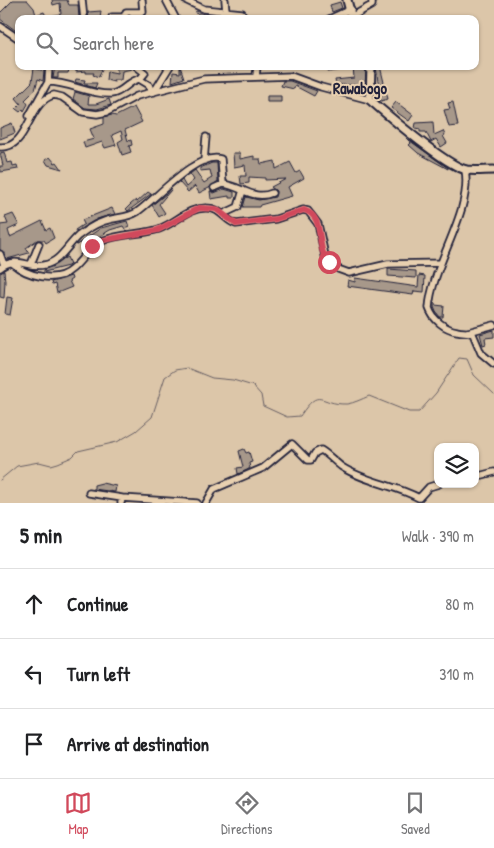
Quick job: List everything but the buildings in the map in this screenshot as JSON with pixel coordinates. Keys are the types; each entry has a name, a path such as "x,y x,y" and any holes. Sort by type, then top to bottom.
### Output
{"street":[{"path":"82,0 84,15"},
{"path":"142,0 143,15"},
{"path":"166,0 174,15"},
{"path":"185,0 204,9 242,13 242,15"},
{"path":"225,0 226,11"},
{"path":"347,0 353,15 373,5 372,0"},
{"path":"125,15 126,12 139,15"},
{"path":"0,26 15,36"},
{"path":"0,147 9,147 16,144 33,106 48,82 49,70"},
{"path":"140,79 145,73 141,70"},
{"path":"153,92 167,70"},
{"path":"256,77 257,70"},
{"path":"370,100 371,70"},
{"path":"26,124 45,100 52,95 62,97 83,112 97,114 107,112 137,96 204,79 297,77 321,87 370,100 424,144 465,170 494,170"},
{"path":"48,82 67,84 84,90 112,94 123,90 135,79 140,79 149,85 153,92"},
{"path":"204,161 206,137"},
{"path":"0,254 2,266 22,262 41,266 50,263 60,256 78,236 110,219 137,212 167,188 172,180 204,161 221,160 223,184"},
{"path":"465,170 467,180 464,200 430,295 430,312 444,326 457,331 468,332 494,325"},
{"path":"214,188 223,184 261,196 272,193"},
{"path":"223,214 237,208 243,190"},
{"path":"12,263 23,271 38,276 63,274 71,270 92,246 104,240 158,230 199,208 216,209 233,224 308,211 318,224 326,260 338,269 349,273 388,264 441,263"},
{"path":"31,264 39,244"},
{"path":"468,332 476,338 481,353 494,364"},
{"path":"206,503 214,489 220,484 263,468 292,444 309,460 315,453 321,450 343,468 377,482 408,491 419,498 429,487 434,486"},
{"path":"479,476 494,472"},
{"path":"90,493 122,500 197,503"},
{"path":"209,496 212,503"}],"waterway":[{"path":"0,480 17,466 39,462 51,465 58,463 72,457 78,451 117,442 136,431 152,417 165,377 175,370 187,368 212,378 233,380 253,386 261,395 263,406 287,417 300,416 312,401 316,399 347,404 369,396 409,412 419,412 436,393 459,358 467,359 474,375 494,394"}],"district":[{"name":"Rawabogo","path":"360,88"}],"route":[{"path":"92,246 104,240 158,230 168,226 193,209 216,209 233,224 249,224 276,219 304,210 311,213 318,224 323,253 329,262"}]}
